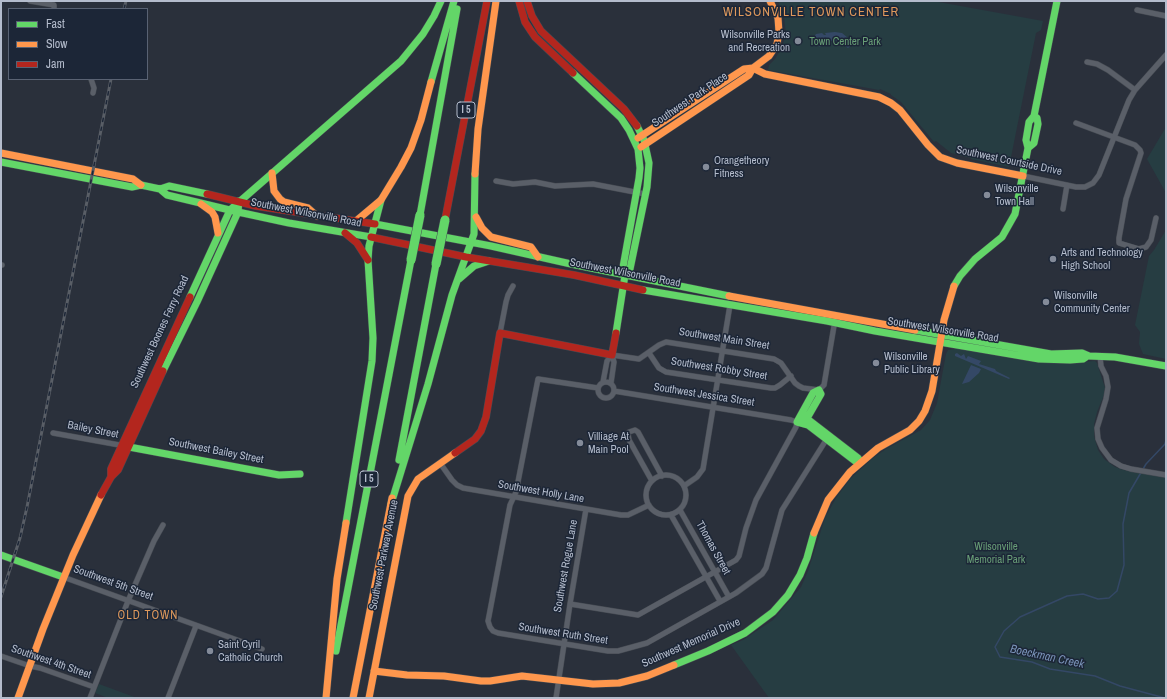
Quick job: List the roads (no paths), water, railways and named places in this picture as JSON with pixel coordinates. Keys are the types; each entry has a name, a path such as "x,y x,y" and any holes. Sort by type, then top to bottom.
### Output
{"main road":[{"name":"Southwest Boones Ferry Road","path":"126,446 197,302 239,201 406,56 423,34 441,1"},
{"name":"I 5","path":"326,698 337,579 372,361 373,338 368,260 371,237 381,200 404,161 421,120 454,1"},
{"name":"I 5","path":"326,698 420,215 458,1"},
{"name":"I 5","path":"353,698 391,504 426,309 445,220 487,1"},
{"name":"I 5","path":"391,504 428,384 456,282 474,234 475,162 478,129 496,1"},
{"path":"519,1 525,22 535,37 621,118 640,143 649,163 641,193 630,269 625,275 612,355"},
{"path":"527,1 532,16 541,31 624,109 637,126 640,143"},
{"name":"Southwest Park Place","path":"640,143 744,68 753,68 769,56 778,41 779,32 779,22 770,1"},
{"name":"Southwest Memorial Drive","path":"374,671 407,675 444,676 481,681 522,676 605,684 619,683 639,679 708,651 754,628 773,612 792,589 802,570 816,526 828,500 846,477 861,462 878,448 910,430 923,414 929,402 947,306 954,287 969,265 998,241 1006,232 1015,214 1028,148 1034,142 1038,123 1037,118 1034,116 1057,1"},
{"name":"Southwest Courtside Drive","path":"753,68 765,74 881,98 900,110 928,145 940,157 957,163 1023,176"},
{"name":"Southwest Wilsonville Road","path":"1,153 133,178 141,185"},
{"name":"Southwest Wilsonville Road","path":"1,162 132,187 141,185 160,189 167,195 234,211 466,257 568,273 624,286 730,305 827,321 835,319"},
{"path":"272,173 274,192 280,199 284,202 308,208 317,216"},
{"name":"Southwest Wilsonville Road","path":"160,189 168,186 256,206 375,224 471,242 835,319 875,332 941,338 1032,352 1061,354 1082,353 1089,356 1124,358 1166,366"},
{"name":"I 5","path":"356,221 381,200"},
{"path":"198,202 212,212 215,217 218,234"},
{"name":"Southwest Boones Ferry Road","path":"18,698 63,577 91,515 111,477 118,470 144,396 218,234 234,211"},
{"path":"475,215 482,228 491,237 531,247 538,257"},
{"name":"I 5","path":"344,233 357,243 368,260"},
{"path":"456,282 473,266 489,261"},
{"name":"Southwest Main Street","path":"500,333 612,355"},
{"name":"Southwest Parkway Avenue","path":"368,698 407,500 411,489 418,479 475,439 483,428 500,333"},
{"path":"799,422 813,393 819,390"},
{"name":"Southwest Jessica Street","path":"799,422 810,421 855,461 861,462"},
{"name":"Southwest Bailey Street","path":"126,446 279,475 300,474"},
{"name":"Southwest 5th Street","path":"1,555 63,577"}],"street":[{"path":"30,1 54,7"},
{"path":"1137,10 1166,16"},
{"name":"Southwest Courtside Drive","path":"1023,176 1076,187 1085,187 1093,183 1099,175 1124,110 1135,90 1166,55"},
{"path":"1087,62 1097,64 1108,70 1135,90"},
{"path":"91,80 94,93"},
{"path":"1076,122 1113,138 1135,145 1141,152 1126,198 1119,242 1139,249 1146,247 1151,240 1156,218"},
{"path":"496,181 513,184 535,182 555,186 593,184 641,193"},
{"path":"1063,209 1067,186"},
{"name":"Southwest Parkway Avenue","path":"500,333 506,302 513,286"},
{"path":"684,486 697,477 703,469 730,305"},
{"path":"819,390 824,385 835,319"},
{"name":"Southwest Main Street","path":"612,355 639,358 666,342 722,351 778,361 799,386 819,390"},
{"name":"Southwest Robby Street","path":"649,353 662,370 718,380 775,388 790,376"},
{"path":"598,388 603,382 607,361 612,355"},
{"path":"612,355 614,362 610,383 614,392"},
{"path":"1100,356 1101,366 1106,376 1108,387 1106,399 1098,422 1098,439 1102,448 1111,460 1121,466 1166,475"},
{"name":"Southwest Jessica Street","path":"538,378 598,388 599,394 604,398 610,396 614,392 799,422"},
{"name":"Southwest Ruth Street","path":"538,378 516,492 510,504 488,621 493,631 498,633 608,651 618,651 647,643 729,597 762,574 766,568 782,510 828,438"},
{"path":"603,382 610,383"},
{"path":"570,604 638,615 731,563 739,556 746,528 756,500 799,422"},
{"path":"652,481 629,440 629,432 635,430 639,434 662,476"},
{"name":"Bailey Street","path":"54,433 126,446"},
{"name":"Southwest Holly Lane","path":"440,463 452,480 463,488 514,498 621,515 628,515 649,505"},
{"path":"662,476 672,476 677,478 684,486 686,501 680,510 671,515 658,513 649,505 647,493 652,481 662,476"},
{"name":"Southwest Rogue Lane","path":"556,698 586,509"},
{"name":"Thomas Street","path":"680,510 729,597"},
{"name":"Thomas Street","path":"671,515 720,601"},
{"path":"90,698 128,601 154,541 163,525"},
{"name":"Southwest 5th Street","path":"63,577 262,650"},
{"path":"168,698 196,626"},
{"name":"Southwest 4th Street","path":"2,656 94,687"}],"water":[{"path":"822,33 826,35 825,33 842,33 854,43 848,48 837,41 827,41 827,43 820,47 814,42 813,38 816,34"},
{"path":"957,353 961,356 964,354 966,359 968,356 981,361 979,364 995,369 996,371 1010,378 1009,379 955,356"},
{"path":"971,365 981,369 979,373 969,382 962,384"}],"waterway":[{"name":"Boeckman Creek","path":"1165,698 1120,686 1095,676 1050,669 1032,662 1000,657 995,647 1004,631 1020,617 1067,596 1083,594 1098,599 1109,598 1117,591 1124,565 1123,524 1129,493 1146,464 1165,444 1166,440"}],"railway":[{"path":"124,8 126,1"},
{"path":"1,597 20,538 27,507 111,80"}],"place":[{"name":"Wilsonville Parks and Recreation","path":"798,41"},
{"name":"Orangetheory Fitness","path":"706,167"},
{"name":"Wilsonville Town Hall","path":"987,195"},
{"name":"Arts and Technology High School","path":"1053,259"},
{"name":"Wilsonville Community Center","path":"1046,302"},
{"name":"Wilsonville Public Library","path":"876,363"},
{"name":"Villiage At Main Pool","path":"580,443"},
{"name":"Saint Cyril Catholic Church","path":"210,651"}],"district":[{"name":"WILSONVILLE TOWN CENTER","path":"811,13"},
{"name":"OLD TOWN","path":"148,616"}],"park label":[{"name":"Town Center Park","path":"845,42"},
{"name":"Wilsonville Memorial Park","path":"996,553"}]}
